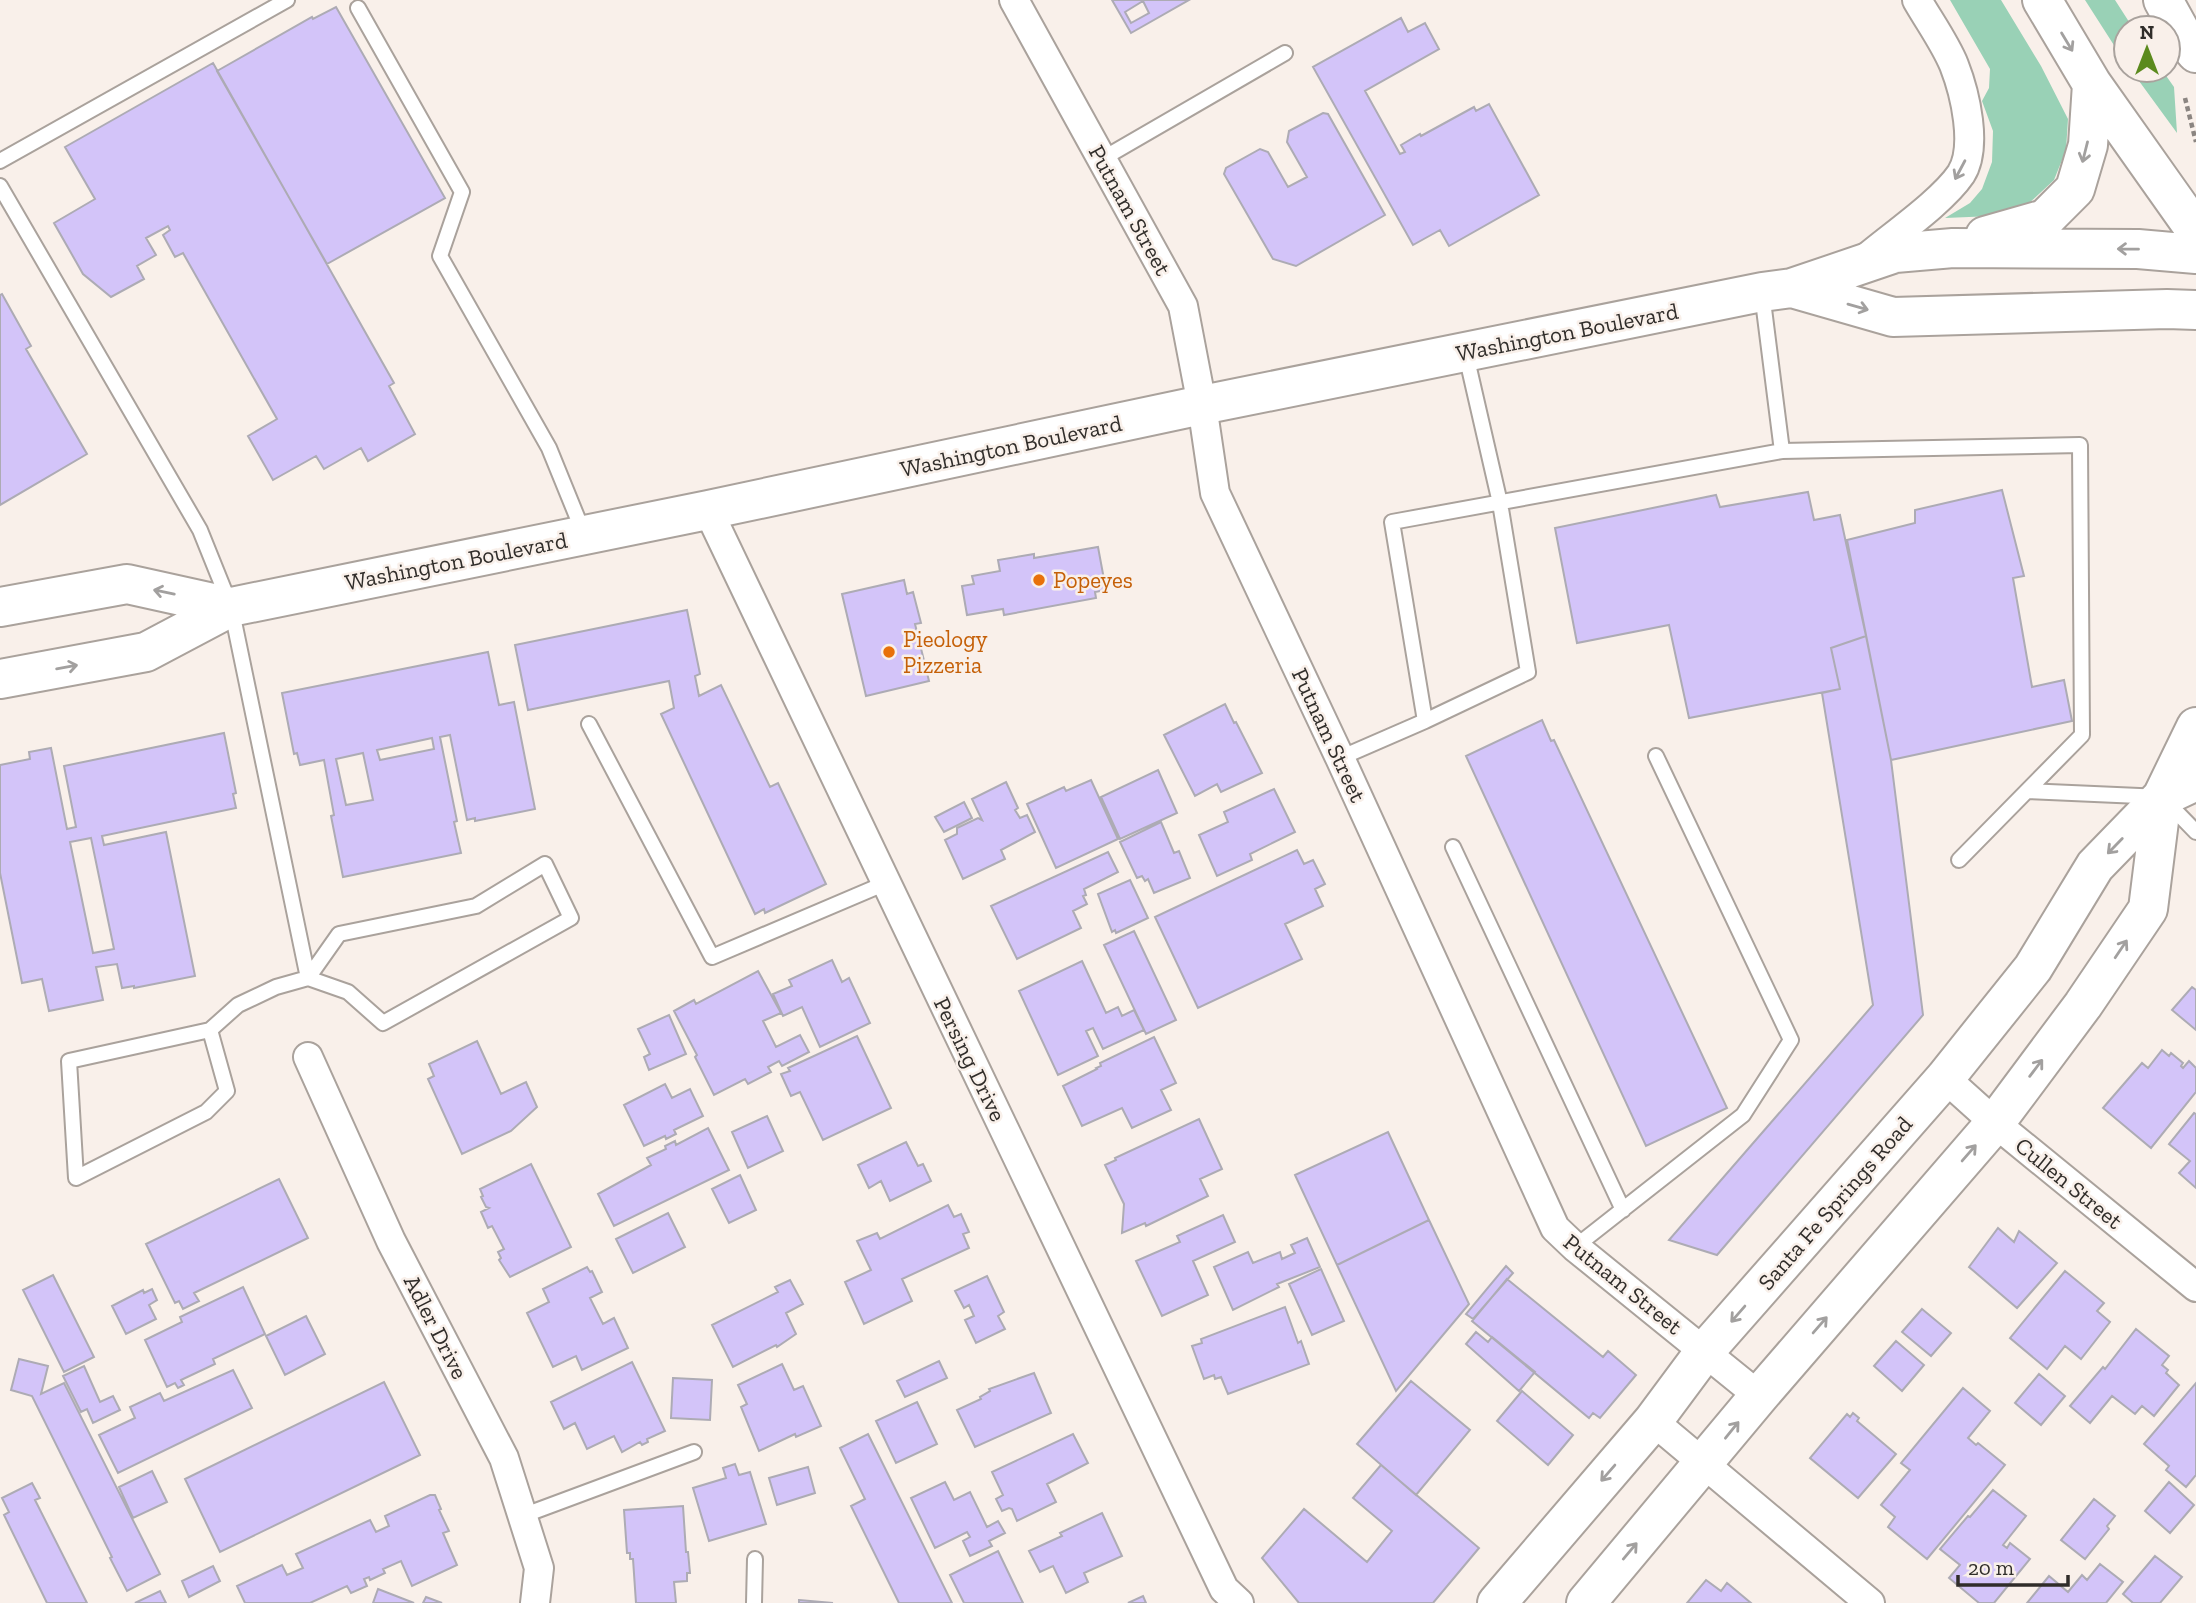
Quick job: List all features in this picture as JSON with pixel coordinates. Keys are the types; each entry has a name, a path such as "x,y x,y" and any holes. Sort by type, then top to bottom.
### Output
{"main road":[{"path":"2042,0 2092,84 2196,231"},
{"path":"2163,0 2185,40 2196,52"},
{"path":"1953,248 2045,219 2075,189 2088,145 2092,84"},
{"name":"Washington Boulevard","path":"0,679 146,652 231,607 708,510 1202,405 1777,290 1852,269 1895,253 1953,248 2138,249 2196,254"},
{"name":"Washington Boulevard","path":"1777,290 1893,317 2196,310"},
{"name":"Washington Boulevard","path":"0,607 127,584 231,607"},
{"name":"Santa Fe Springs Road","path":"1497,1603 1653,1422 1705,1351 1945,1078 2033,968 2095,866 2162,797 2196,727"},
{"path":"2162,797 2196,781"},
{"name":"Santa Fe Springs Road","path":"1586,1603 1705,1464 1759,1396 1995,1123 2082,1005 2148,909 2162,797"}],"street":[{"name":"Putnam Street","path":"1014,0 1183,306 1215,493 1340,758 1555,1228 1759,1396"},
{"path":"1852,269 1946,191 1962,172 1970,146 1965,104 1954,64 1917,0"},
{"name":"Persing Drive","path":"708,510 1224,1589 1238,1603"},
{"name":"Adler Drive","path":"308,1057 391,1241 504,1458 539,1568 535,1603"},
{"name":"Cullen Street","path":"1945,1078 1995,1123 2196,1287"},
{"path":"1653,1422 1870,1603"}],"lane":[{"path":"0,161 287,0"},
{"path":"358,8 462,192 440,256 549,448 585,535"},
{"path":"1102,159 1285,53"},
{"path":"0,186 200,530 231,607 308,978"},
{"path":"1777,290 1782,451"},
{"path":"1340,758 1528,672 1500,503 1465,352"},
{"path":"1425,721 1392,522 1782,451 2080,445 2081,735 1959,860"},
{"path":"589,723 712,957 886,883"},
{"path":"1575,1247 1743,1115 1791,1040 1656,756"},
{"path":"2029,791 2162,797 2196,832"},
{"path":"1453,847 1623,1210"},
{"path":"210,1030 227,1091 206,1112 76,1178 69,1061 210,1030 238,1005 276,987 308,978 348,992 383,1023 571,918 545,864 476,906 338,934 308,978"},
{"path":"522,1516 694,1452"},
{"path":"754,1603 755,1559"}],"path":[{"path":"2185,98 2196,142"}],"green space":[{"path":"1950,0 2001,0 2041,66 2068,119 2066,150 2054,180 2026,206 1993,216 1945,218 1970,203 1982,189 1992,162 1993,131 1982,101 1989,88 1990,69"},
{"path":"2085,0 2115,0 2124,14 2112,14 2112,42"},
{"path":"2141,84 2172,84 2177,133"}],"building":[{"path":"1112,0 1189,0 1131,33","holes":["1143,1 1149,13 1131,23 1125,12"]},
{"path":"336,7 445,198 327,264 217,71 312,17 313,19"},
{"path":"1401,18 1408,32 1425,23 1439,49 1365,91 1400,154 1405,152 1401,145 1420,134 1421,136 1474,107 1476,111 1489,104 1539,195 1449,246 1440,230 1413,245 1313,67"},
{"path":"213,63 394,383 389,386 415,434 368,461 361,448 324,469 316,456 273,480 248,436 277,419 183,253 175,257 163,235 170,230 168,226 146,238 156,255 137,266 144,279 111,297 83,274 54,223 95,199 65,147"},
{"path":"1323,113 1328,114 1385,215 1296,266 1273,259 1224,174 1226,168 1260,149 1268,152 1288,187 1307,177 1287,142 1289,131"},
{"path":"2,294 31,346 26,349 87,454 0,505 0,295"},
{"path":"2002,490 2024,576 2013,578 2032,687 2064,680 2072,721 1891,760 1847,540 1915,523 1915,510"},
{"path":"1808,492 1814,520 1840,515 1866,636 1831,648 1840,689 1689,718 1669,625 1577,643 1555,528 1716,495 1720,507"},
{"name":"Popeyes","path":"1098,547 1106,590 1095,592 1096,598 1004,615 1003,609 967,615 962,586 974,584 972,576 1000,571 998,560 1034,554 1034,558"},
{"name":"Pieology Pizzeria","path":"904,580 907,594 913,592 921,623 915,624 929,681 866,696 842,594"},
{"path":"687,610 700,674 695,676 699,696 721,685 770,787 778,783 826,884 765,913 764,909 755,914 661,714 674,708 669,681 528,710 515,645"},
{"path":"1866,636 1891,760 1923,1015 1717,1255 1669,1240 1873,1005 1822,693 1840,689 1831,648"},
{"path":"488,652 499,705 514,702 535,809 475,821 475,818 467,820 450,735 440,737 461,853 343,877 324,760 300,765 297,753 294,754 282,693","holes":["432,738 434,749 380,760 377,750","363,753 373,800 346,805 336,759"]},
{"path":"1225,704 1262,773 1221,792 1217,784 1195,796 1164,735"},
{"path":"1542,720 1551,741 1554,740 1727,1108 1646,1146 1466,756"},
{"path":"224,733 236,793 233,794 236,808 102,836 104,845 166,832 195,976 122,988 117,964 96,967 103,1000 49,1011 42,979 22,983 0,873 0,765 30,759 29,752 51,748 67,829 76,827 64,766","holes":["91,838 114,949 93,953 70,842"]},
{"path":"1158,770 1177,813 1120,839 1101,797"},
{"path":"1091,780 1118,839 1056,868 1027,804 1064,787 1066,791"},
{"path":"1006,782 1018,808 1015,810 1020,818 1027,815 1035,832 1001,850 1005,859 963,879 945,840 957,834 957,828 978,818 982,820 972,799"},
{"path":"1274,789 1295,832 1250,854 1252,860 1217,876 1199,835 1228,822 1224,812"},
{"path":"964,802 972,818 944,832 935,817"},
{"path":"1161,822 1174,853 1179,851 1190,878 1154,893 1148,879 1145,881 1142,876 1137,878 1120,842"},
{"path":"1297,850 1304,864 1313,860 1325,884 1315,889 1323,906 1285,924 1302,959 1198,1008 1155,917"},
{"path":"1108,852 1118,872 1084,889 1086,895 1083,896 1087,904 1073,911 1081,928 1017,959 991,906"},
{"path":"1130,880 1148,918 1116,933 1115,930 1112,932 1098,894"},
{"path":"1134,931 1176,1020 1146,1034 1104,945"},
{"path":"832,960 842,982 849,978 870,1023 820,1047 802,1007 783,1016 773,994 792,986 789,980"},
{"path":"1082,961 1106,1013 1118,1007 1122,1016 1134,1010 1144,1030 1103,1049 1093,1028 1086,1031 1098,1056 1058,1075 1019,991"},
{"path":"758,971 781,1013 763,1021 776,1047 800,1035 809,1052 782,1066 779,1061 768,1067 771,1072 748,1084 745,1079 714,1095 674,1011 694,1000 696,1004"},
{"path":"2192,987 2196,990 2196,1030 2172,1010"},
{"path":"669,1015 686,1054 649,1070 644,1057 650,1054 638,1029"},
{"path":"857,1036 891,1108 823,1140 800,1092 791,1096 781,1074 790,1071 788,1068"},
{"path":"1154,1037 1176,1083 1161,1090 1171,1110 1132,1128 1122,1108 1082,1126 1063,1086 1097,1069 1101,1066 1100,1063"},
{"path":"477,1041 501,1094 526,1082 537,1107 511,1131 462,1154 428,1079 434,1076 429,1064"},
{"path":"2162,1050 2169,1056 2171,1053 2183,1063 2183,1068 2189,1061 2196,1068 2196,1092 2151,1148 2103,1108 2142,1063 2148,1068"},
{"path":"665,1084 672,1098 690,1089 703,1116 674,1130 676,1134 644,1146 624,1105"},
{"path":"2194,1113 2196,1188 2179,1173 2190,1161 2169,1144"},
{"path":"767,1116 783,1151 748,1168 732,1132"},
{"path":"1199,1119 1222,1169 1200,1179 1208,1196 1146,1226 1145,1223 1122,1233 1124,1204 1105,1165"},
{"path":"708,1128 729,1170 614,1226 598,1194 651,1165 647,1158 666,1149 665,1146 675,1141 676,1145"},
{"path":"1388,1132 1429,1220 1337,1265 1295,1175"},
{"path":"906,1142 918,1166 923,1164 931,1181 890,1201 881,1181 869,1188 858,1165"},
{"path":"531,1164 571,1247 510,1277 499,1260 501,1258 498,1252 504,1249 492,1226 488,1228 481,1212 489,1208 481,1197 483,1196 480,1189"},
{"path":"740,1175 756,1210 729,1223 712,1189"},
{"path":"279,1179 308,1238 194,1293 199,1301 183,1309 179,1301 175,1303 146,1244"},
{"path":"948,1205 954,1217 961,1214 969,1232 963,1234 969,1248 902,1279 912,1301 864,1324 845,1282 871,1270 857,1241 877,1233 880,1239"},
{"path":"668,1213 685,1247 633,1273 616,1239"},
{"path":"1223,1215 1235,1242 1193,1261 1208,1295 1162,1316 1136,1261 1180,1242 1177,1236"},
{"path":"1429,1220 1469,1304 1396,1391 1337,1265"},
{"path":"1998,1228 2014,1242 2019,1231 2057,1263 2017,1308 1969,1267"},
{"path":"1307,1238 1320,1267 1277,1284 1279,1287 1233,1310 1214,1267 1248,1252 1253,1263 1280,1252 1282,1259 1295,1253 1291,1245"},
{"path":"1506,1266 1513,1273 1473,1319 1466,1314"},
{"path":"587,1267 592,1271 602,1292 590,1298 603,1324 614,1318 628,1348 582,1370 576,1356 553,1367 527,1313 549,1302 543,1289"},
{"path":"1321,1269 1344,1321 1312,1335 1289,1284"},
{"path":"2065,1271 2104,1303 2097,1311 2110,1322 2081,1359 2065,1346 2047,1369 2010,1338"},
{"path":"53,1275 94,1357 64,1372 23,1290"},
{"path":"987,1276 1004,1312 998,1316 1005,1329 976,1343 965,1320 974,1316 969,1305 964,1308 955,1291"},
{"path":"1507,1279 1603,1357 1608,1351 1636,1375 1600,1418 1593,1413 1589,1418 1472,1321"},
{"path":"790,1280 803,1304 786,1313 796,1334 777,1347 776,1345 733,1367 712,1325 778,1292 775,1287"},
{"path":"243,1287 265,1334 213,1359 215,1364 181,1380 184,1385 178,1388 175,1383 167,1387 145,1340 182,1322 180,1317"},
{"path":"152,1289 157,1300 149,1305 156,1319 126,1334 112,1306 143,1290 144,1293"},
{"path":"1285,1307 1309,1364 1228,1394 1221,1377 1215,1379 1214,1375 1204,1379 1192,1346 1202,1343 1201,1339"},
{"path":"1922,1309 1951,1333 1931,1356 1902,1332"},
{"path":"306,1316 325,1354 285,1375 266,1336"},
{"path":"2136,1329 2169,1356 2162,1365 2168,1370 2166,1373 2179,1385 2154,1416 2142,1406 2135,1414 2112,1396 2090,1423 2070,1406 2103,1367 2105,1369"},
{"path":"1476,1332 1488,1342 1492,1337 1535,1372 1519,1391 1466,1344"},
{"path":"1896,1341 1924,1365 1902,1391 1874,1366"},
{"path":"19,1359 48,1366 41,1394 64,1383 160,1574 127,1591 32,1396 11,1390"},
{"path":"939,1361 947,1378 905,1397 897,1381"},
{"path":"632,1362 665,1431 647,1439 648,1442 642,1445 640,1442 622,1452 614,1436 587,1449 575,1423 564,1429 551,1402"},
{"path":"782,1364 794,1390 803,1386 821,1426 796,1437 795,1434 759,1451 741,1407 747,1404 738,1385"},
{"path":"84,1366 100,1402 113,1396 120,1410 93,1423 87,1409 81,1412 63,1376"},
{"path":"233,1370 252,1408 118,1473 99,1435 135,1418 130,1407 160,1393 164,1401"},
{"path":"1034,1373 1051,1413 975,1447 957,1410 981,1399 989,1389"},
{"path":"2039,1374 2065,1396 2041,1425 2015,1403"},
{"path":"673,1378 712,1380 710,1420 671,1418"},
{"path":"1411,1381 1470,1430 1416,1495 1357,1444"},
{"path":"384,1382 420,1455 220,1552 185,1479"},
{"path":"2196,1383 2196,1475 2186,1487 2166,1470 2169,1466 2144,1444"},
{"path":"1963,1388 1990,1411 1968,1438 2005,1465 1927,1559 1888,1527 1895,1517 1881,1505 1910,1470 1901,1463"},
{"path":"1522,1391 1573,1435 1548,1465 1497,1421"},
{"path":"917,1402 937,1444 896,1463 876,1421"},
{"path":"1853,1413 1859,1418 1857,1421 1896,1454 1858,1498 1810,1458 1847,1414 1850,1417"},
{"path":"868,1434 952,1603 899,1603 851,1506 865,1499 840,1448"},
{"path":"1073,1434 1088,1463 1047,1484 1056,1502 1017,1521 1012,1509 1002,1511 996,1499 1003,1495 992,1472"},
{"path":"735,1464 739,1475 750,1472 766,1524 709,1541 693,1488 726,1478 723,1468"},
{"path":"1381,1465 1479,1548 1433,1603 1299,1603 1262,1558 1304,1509 1367,1562 1392,1531 1353,1498"},
{"path":"808,1467 815,1493 777,1505 769,1478"},
{"path":"152,1471 167,1502 133,1518 119,1487"},
{"path":"945,1482 954,1500 970,1492 987,1527 998,1521 1005,1533 989,1541 992,1546 970,1556 963,1541 970,1537 967,1532 935,1548 911,1498"},
{"path":"2169,1482 2194,1505 2170,1533 2145,1511"},
{"path":"32,1483 40,1498 35,1500 87,1603 47,1603 4,1515 9,1512 2,1498"},
{"path":"1993,1490 2026,1516 2003,1545 2007,1548 2010,1543 2030,1559 1994,1603 1979,1603 1949,1578 1960,1565 1940,1549"},
{"path":"435,1495 441,1509 439,1510 449,1531 443,1533 457,1565 412,1586 401,1561 383,1569 385,1573 370,1580 369,1577 364,1579 367,1586 351,1593 347,1586 310,1603 245,1603 237,1586 282,1565 287,1575 303,1568 296,1554 370,1520 376,1532 389,1526 385,1516"},
{"path":"2094,1499 2115,1516 2107,1526 2109,1529 2085,1559 2061,1540"},
{"path":"683,1506 690,1573 687,1573 687,1581 674,1582 676,1603 636,1603 633,1559 630,1559 630,1553 627,1553 624,1510"},
{"path":"1102,1513 1122,1556 1084,1573 1088,1582 1066,1593 1053,1566 1040,1572 1029,1551"},
{"path":"998,1551 1023,1603 964,1603 950,1575"},
{"path":"2155,1556 2182,1577 2160,1603 2133,1603 2123,1594"},
{"path":"2100,1564 2123,1582 2106,1603 2027,1603 2049,1576 2068,1592 2082,1575 2087,1580"},
{"path":"213,1566 220,1581 189,1597 182,1581"},
{"path":"1706,1580 1721,1591 1727,1583 1751,1603 1687,1603"},
{"path":"378,1589 414,1603 373,1603"},
{"path":"160,1591 166,1603 135,1603"},
{"path":"1143,1596 1146,1603 1128,1603"},
{"path":"426,1597 442,1603 423,1603"},
{"path":"799,1600 833,1603 799,1603"}],"place":[{"name":"Popeyes","path":"1039,580"},
{"name":"Pieology Pizzeria","path":"889,652"}]}
